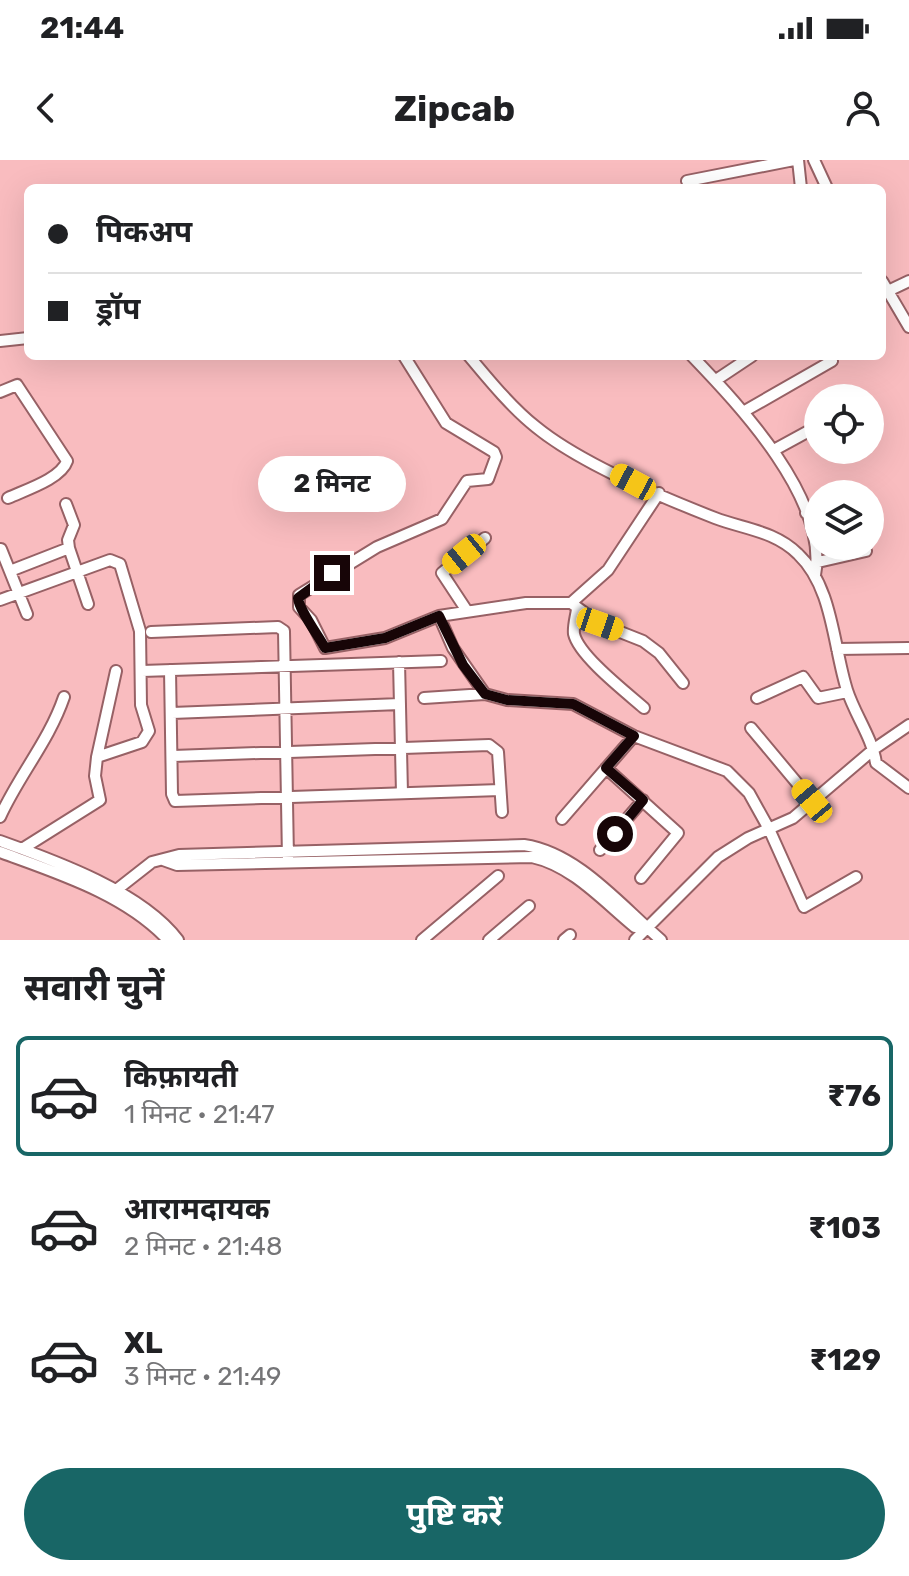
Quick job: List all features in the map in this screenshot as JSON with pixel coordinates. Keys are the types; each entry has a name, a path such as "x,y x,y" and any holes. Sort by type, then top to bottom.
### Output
{"street":[{"path":"687,181 796,160 800,184"},
{"path":"814,160 825,184"},
{"path":"886,286 909,281"},
{"path":"886,288 909,327"},
{"path":"0,341 24,338"},
{"path":"407,360 446,423 495,453 490,476 483,481 467,481 442,519 350,562 299,595 298,603 329,649 385,638 439,616 547,601 574,606 600,624 643,641 683,683"},
{"path":"473,360 533,425 550,438 716,519 779,538 800,555 815,575 847,692 874,749 876,763 909,788"},
{"path":"696,360 774,450 804,509"},
{"path":"716,380 746,360"},
{"path":"743,412 832,361"},
{"path":"0,392 17,385 67,461 65,467 53,476 8,498"},
{"path":"774,450 804,434"},
{"path":"644,708 613,681 578,643 574,631 574,606 608,570 659,493"},
{"path":"66,504 74,525 68,540 69,548 88,604"},
{"path":"467,611 442,573 485,538"},
{"path":"6,565 69,548"},
{"path":"1,549 27,614"},
{"path":"0,600 112,560 120,564 139,623 141,705 148,724 148,736 142,742 97,757"},
{"path":"815,575 818,562 827,560"},
{"path":"439,616 458,657 485,694"},
{"path":"151,632 278,627 284,631 288,857"},
{"path":"837,649 909,648"},
{"path":"142,671 441,661"},
{"path":"399,662 402,793"},
{"path":"170,670 172,794 175,801 500,790"},
{"path":"22,849 98,803 97,757 116,671"},
{"path":"757,698 803,677 818,698 847,692"},
{"path":"424,698 485,694 507,700 573,704 634,736 727,771 749,793 804,907 856,877"},
{"path":"0,817 23,773 45,742 64,697"},
{"path":"172,713 400,704"},
{"path":"644,936 718,857 793,818 874,749 909,725"},
{"path":"751,728 812,801"},
{"path":"562,819 634,736"},
{"path":"173,756 494,746 498,752 502,812"},
{"path":"606,768 678,833 641,878"},
{"path":"600,850 643,800"},
{"path":"0,841 115,891 162,923 178,940"},
{"path":"115,891 144,868 179,855 288,857 524,845 541,848 566,859 644,936 661,940"},
{"path":"0,852 91,887 145,921 168,940"},
{"path":"422,940 498,876"},
{"path":"489,940 529,906"}],"route":[{"path":"332,573 298,598 299,607 311,620 325,648 385,638 439,616 463,665 485,694 507,700 573,704 634,736 606,768 643,800 615,834"}]}
